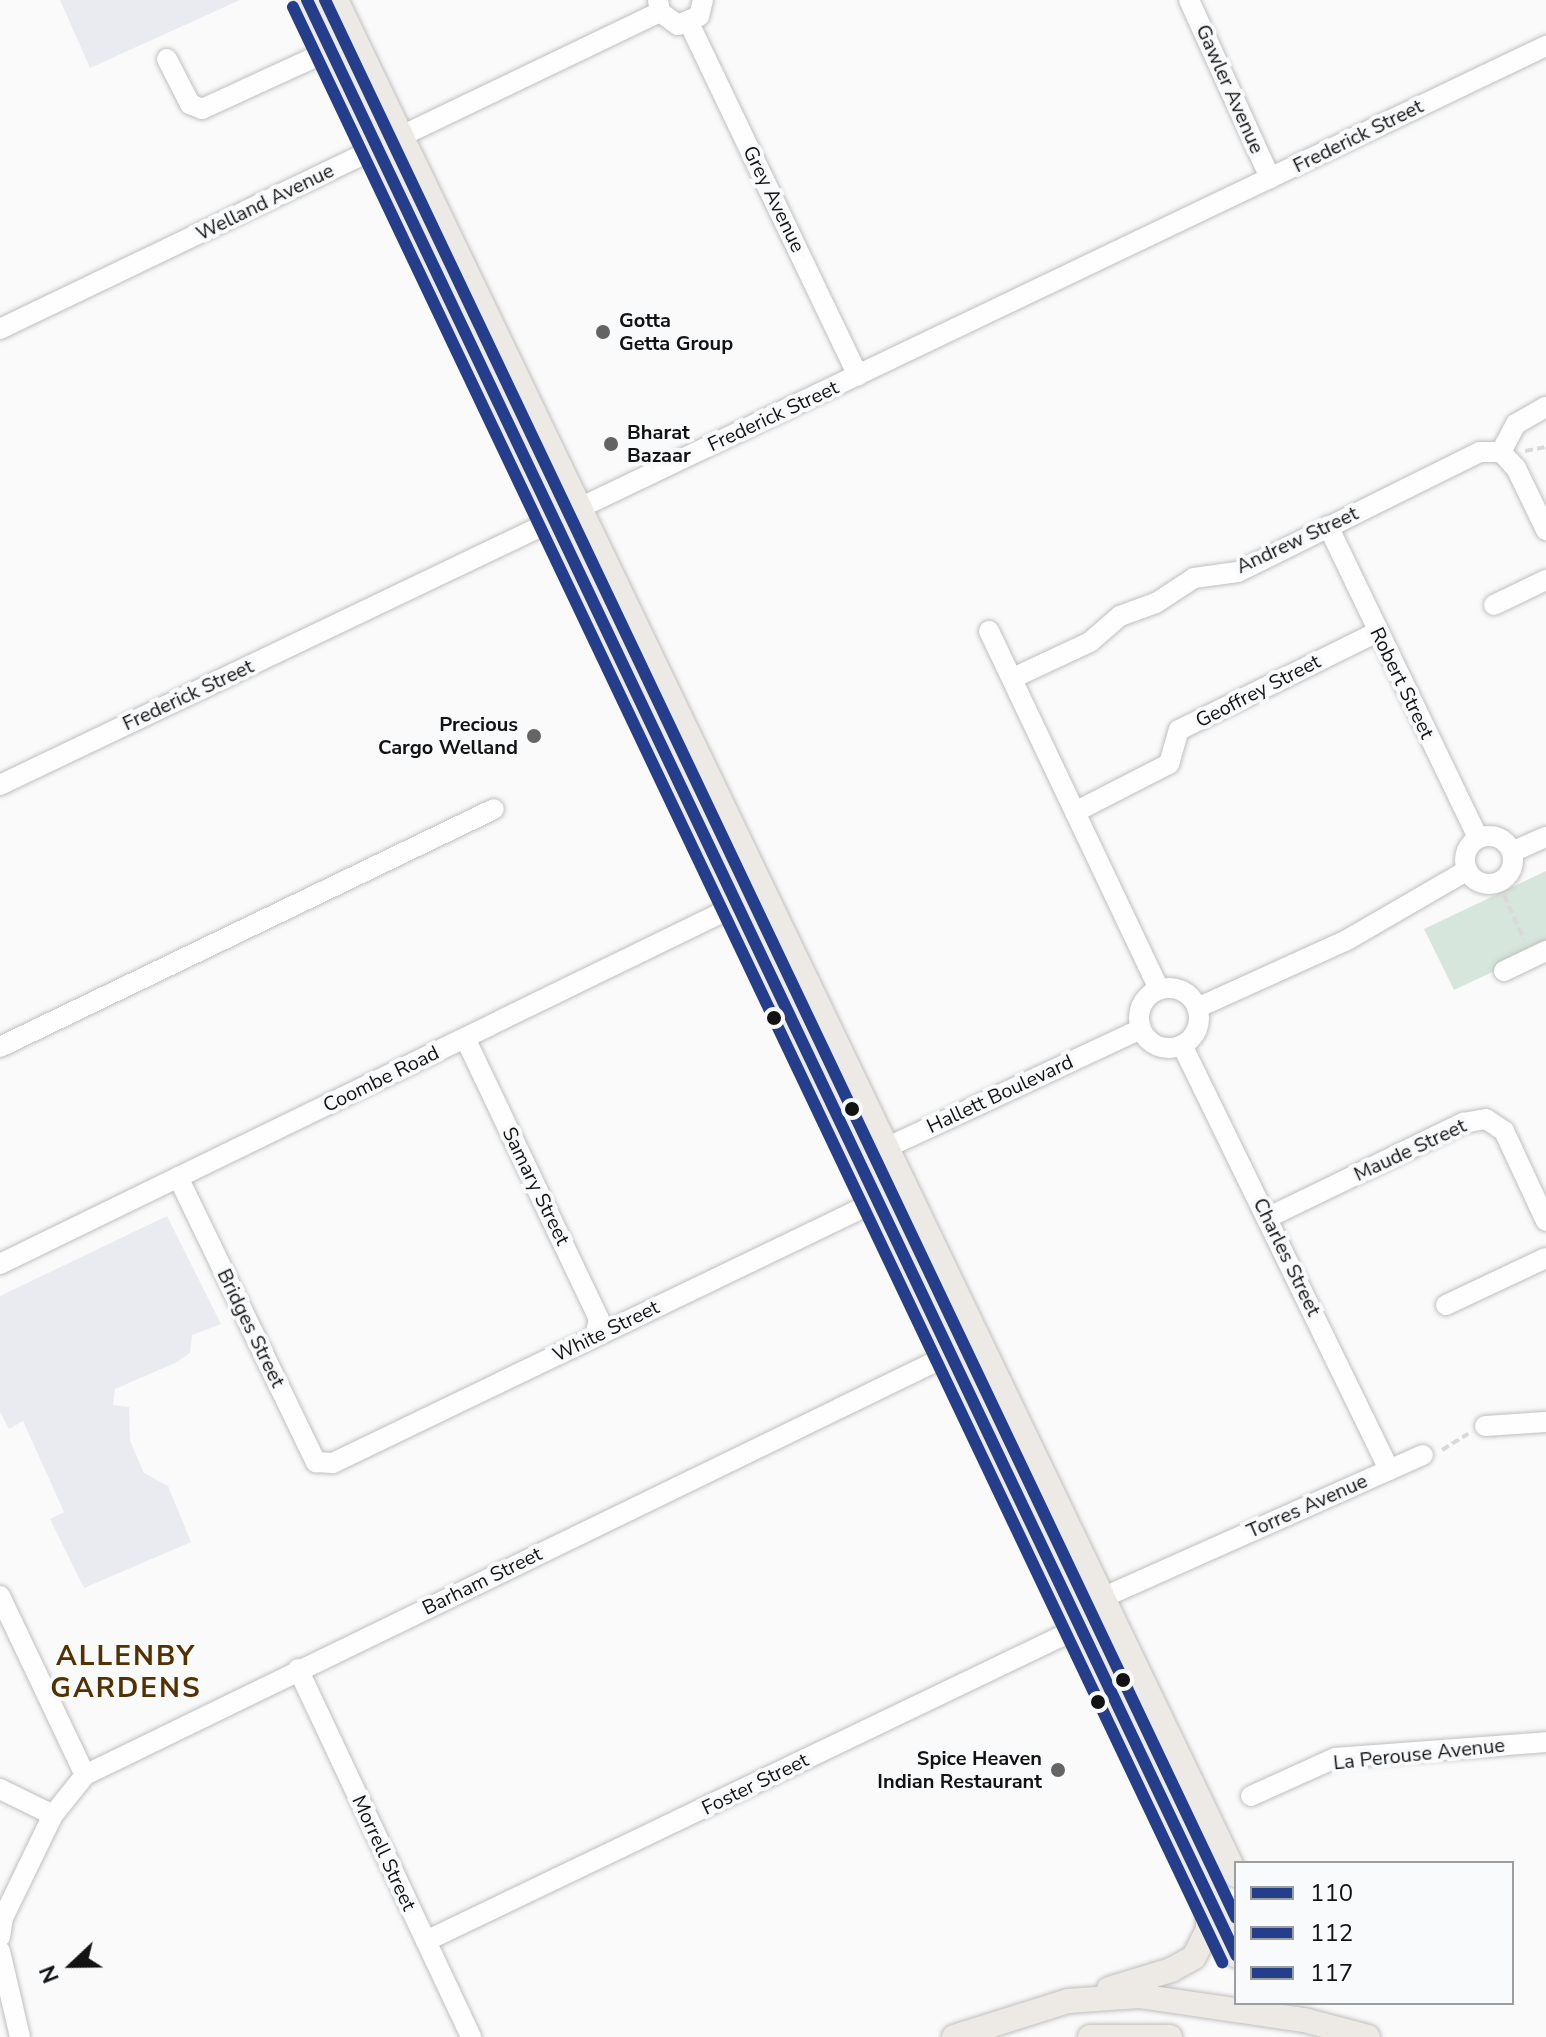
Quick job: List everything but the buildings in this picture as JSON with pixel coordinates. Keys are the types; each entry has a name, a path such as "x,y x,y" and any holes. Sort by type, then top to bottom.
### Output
{"main road":[{"path":"307,0 1083,1626 1234,1951"},
{"path":"336,0 884,1148 980,1340 1234,1871"},
{"path":"954,2037 1022,2012 1077,2000 1187,1964 1205,1941 1207,1894"},
{"path":"1077,2000 1139,1996 1267,2021 1304,2020 1368,2037"},
{"path":"1090,2037 1170,2037"}],"street":[{"path":"659,6 678,25 689,23 699,16 703,0"},
{"name":"Gawler Avenue","path":"1189,0 1270,178"},
{"name":"Welland Avenue","path":"0,329 401,137 659,6"},
{"name":"Grey Avenue","path":"689,23 858,376"},
{"name":"Frederick Street","path":"0,785 1546,46"},
{"path":"167,59 190,104 202,109 331,50"},
{"path":"1546,407 1516,424 1501,452 1516,468 1546,530"},
{"name":"Andrew Street","path":"1013,678 1090,642 1120,616 1156,603 1194,578 1238,572 1480,452 1501,452"},
{"name":"Robert Street","path":"1328,526 1478,838"},
{"path":"1494,605 1546,580"},
{"path":"989,631 1159,989"},
{"name":"Geoffrey Street","path":"1075,812 1169,764 1179,730 1377,632"},
{"path":"0,1047 494,809"},
{"path":"1512,852 1546,837"},
{"path":"1478,838 1498,838 1512,852 1509,876 1499,884 1474,881 1466,871 1464,858 1478,838"},
{"path":"1197,1008 1347,940 1466,871"},
{"name":"Coombe Road","path":"0,1264 762,893"},
{"path":"1504,971 1539,955"},
{"path":"1159,989 1181,991 1197,1008 1197,1027 1182,1045 1158,1046 1141,1029 1141,1006 1159,989"},
{"name":"Hallett Boulevard","path":"860,1160 1141,1029"},
{"name":"Samary Street","path":"465,1038 599,1319 595,1336"},
{"name":"Charles Street","path":"1182,1045 1269,1217 1389,1470"},
{"name":"Maude Street","path":"1269,1217 1463,1123 1486,1119 1504,1131 1546,1221"},
{"name":"Bridges Street","path":"178,1177 316,1462 333,1463"},
{"name":"White Street","path":"333,1463 879,1200"},
{"path":"1446,1305 1546,1258"},
{"name":"Barham Street","path":"0,1937 3,1918 53,1815 85,1775 980,1340"},
{"path":"1485,1426 1546,1422"},
{"name":"Torres Avenue","path":"1104,1597 1423,1455"},
{"path":"0,1596 85,1775"},
{"path":"1083,1626 1104,1597"},
{"name":"Foster Street","path":"426,1941 1083,1626"},
{"name":"Morrell Street","path":"298,1669 471,2037"},
{"name":"La Perouse Avenue","path":"1251,1796 1335,1758 1546,1742"},
{"path":"0,1789 53,1815"},
{"path":"0,1951 20,2037"}],"path":[{"path":"1523,452 1546,447"},
{"path":"1499,884 1539,955"},
{"path":"1423,1455 1485,1426"}],"shaded area":[{"path":"60,0 240,0 90,68"},
{"path":"1546,871 1546,947 1454,990 1424,929"},
{"path":"167,1216 221,1324 192,1335 190,1353 175,1363 115,1389 113,1405 129,1407 130,1441 144,1473 168,1486 191,1542 84,1588 50,1519 64,1512 23,1421 9,1429 0,1412 0,1296"}],"transit line":[{"name":"110","path":"307,0 1234,1951"},
{"name":"117","path":"325,0 1234,1914"},
{"name":"112","path":"293,7 1222,1962"}],"place":[{"name":"Gotta Getta Group","path":"603,332"},
{"name":"Bharat Bazaar","path":"611,444"},
{"name":"Precious Cargo Welland","path":"534,736"},
{"name":"Spice Heaven Indian Restaurant","path":"1058,1770"}],"district":[{"name":"ALLENBY GARDENS","path":"126,1672"}]}
